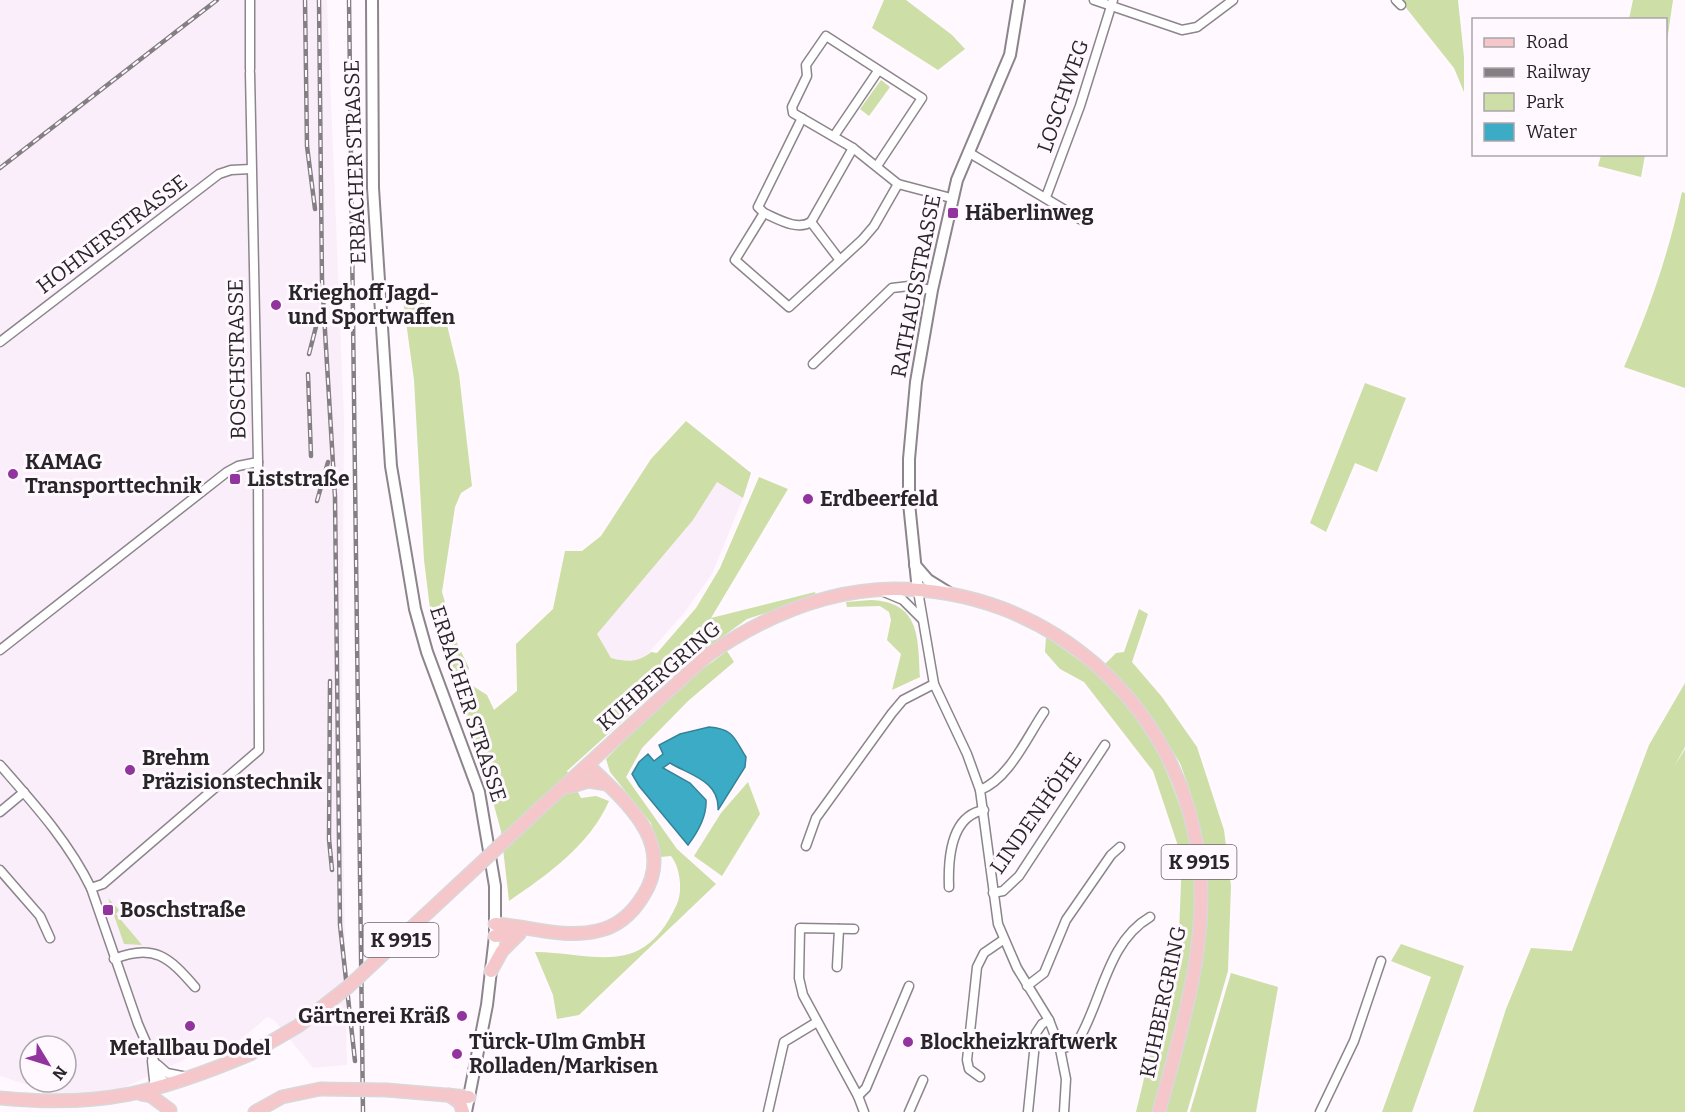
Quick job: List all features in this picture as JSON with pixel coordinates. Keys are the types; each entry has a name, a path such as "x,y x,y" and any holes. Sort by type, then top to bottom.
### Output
{"main road":[{"name":"ERBACHER STRASSE","path":"372,0 373,188 391,466 415,609 428,652 479,792 495,878 495,930 491,971 465,1112"},
{"name":"RATHAUSSTRASSE","path":"918,591 909,503 910,440 916,382 951,198 1010,55 1018,0"},
{"path":"915,565 928,580 953,595"},
{"name":"KUHBERGRING","path":"193,1077 250,1054 298,1026 334,999 687,673 738,634 800,606 837,596 878,590 918,591 953,595 981,602 1032,622 1075,648 1099,666 1141,712 1177,774 1186,799 1198,854 1200,917 1195,957 1159,1112"},
{"path":"495,930 596,932 617,924 635,909 648,890 653,867 652,844 643,823 588,765"},
{"path":"557,793 582,782 609,785"},
{"path":"495,930 519,934 535,929"},
{"path":"491,971 502,951 519,934"},
{"path":"0,1098 55,1102 109,1100 140,1094 193,1077"},
{"path":"160,1087 171,1111"},
{"path":"255,1112 282,1097 320,1089 387,1090 469,1097"},
{"path":"140,1094 151,1096 171,1111"},
{"path":"448,1094 459,1103 465,1112"}],"street":[{"name":"BOSCHSTRASSE","path":"90,888 103,884 259,750 258,462 251,170 250,0"},
{"path":"1094,0 1112,3 1180,30 1191,30 1233,0"},
{"name":"LOSCHWEG","path":"1046,197 1080,106 1112,3"},
{"path":"877,166 922,98 826,36 806,65 807,76 792,107 793,113 853,148 898,184 951,198"},
{"path":"834,136 878,71"},
{"path":"802,118 758,207 764,213 806,226 811,222 853,148"},
{"path":"968,153 1085,222"},
{"name":"HOHNERSTRASSE","path":"0,342 219,174 231,170 251,170"},
{"path":"764,213 735,260 789,307 874,226 898,184"},
{"path":"811,222 839,259"},
{"path":"813,363 892,288 909,286 932,290"},
{"path":"0,650 227,472 238,466 258,462"},
{"path":"878,590 903,600 922,620"},
{"name":"LINDENHÖHE","path":"918,591 934,684 967,754 980,790 998,924 1003,940 1027,986 1049,1020 1060,1048 1066,1079 1064,1112"},
{"path":"806,846 816,818 892,713 903,700 934,684"},
{"path":"980,790 990,786 1001,776 1044,712"},
{"name":"LINDENHÖHE","path":"993,893 1003,891 1019,876 1105,745"},
{"path":"0,765 20,795 62,838 90,888 152,1058 160,1087"},
{"path":"0,812 20,795"},
{"path":"949,887 951,840 959,827 978,811 984,810"},
{"path":"1027,986 1044,973 1066,920 1111,855 1120,847"},
{"path":"0,870 40,916 50,938"},
{"path":"1060,1048 1071,1047 1078,1041 1113,960 1137,924 1150,917"},
{"path":"854,929 800,928 799,978 803,995 858,1096 864,1112"},
{"path":"837,967 839,929"},
{"path":"980,1077 969,1069 967,1060 974,983 980,959 1003,940"},
{"path":"114,959 131,952 154,953 178,967 195,987"},
{"path":"1320,1112 1354,1041 1381,961"},
{"path":"858,1096 866,1089 907,1002 909,986"},
{"path":"1028,1112 1036,1033 1042,1024 1049,1020"},
{"path":"768,1112 784,1042 817,1022"},
{"path":"152,1058 167,1073 193,1077"},
{"path":"909,1112 921,1094 923,1080"}],"shaded area":[{"path":"0,0 327,0 344,419 342,748 347,1065 313,1068 274,1020 267,1017 243,1038 230,1044 210,1044 195,1055 112,1093 65,1097 56,1094 78,1094 78,1034 18,1034 18,1082 0,1076"},
{"path":"717,482 743,498 712,574 684,613 643,659 627,662 611,658 596,634 693,520"}],"green space":[{"path":"884,0 906,0 952,35 965,49 938,70 872,28"},
{"path":"1402,0 1458,0 1464,57 1464,92 1454,68"},
{"path":"1633,0 1673,0 1667,41 1667,18 1629,18"},
{"path":"881,80 890,87 869,116 860,109"},
{"path":"1601,156 1645,156 1641,177 1598,166"},
{"path":"1682,192 1685,193 1685,388 1624,367 1658,281"},
{"path":"401,285 446,321 459,374 472,486 461,493 455,507 442,592 457,643 469,668 465,681 487,695 494,710 517,691 516,644 553,609 565,551 582,551 601,536 651,459 686,421 751,473 743,498 717,482 693,520 597,634 611,658 632,661 651,652 657,653 696,608 720,568 759,477 788,489 711,618 815,592 816,597 747,619 691,659 567,771 581,798 596,796 609,801 591,832 566,858 509,901 501,831 430,609 424,560 414,380"},
{"path":"1365,383 1406,398 1377,472 1355,463 1326,532 1310,523"},
{"path":"871,600 887,602 899,607 908,615 917,636 920,677 892,690 901,654 887,640 891,620 889,612 880,606 847,607 846,602"},
{"path":"1139,609 1148,614 1132,662 1162,697 1197,747 1224,830 1231,886 1228,971 1187,1112 1164,1112 1199,957 1200,837 1190,791 1180,763 1143,705 1105,664 1116,653 1124,652"},
{"path":"1046,637 1101,678 1134,712 1154,744 1186,824 1192,852 1195,918 1186,984 1152,1112 1136,1112 1179,933 1182,858 1153,771 1084,682 1060,669 1045,652"},
{"path":"727,651 734,662 688,701 642,748 626,777 677,849 716,884 579,1015 557,1019 553,995 535,952 598,957 633,952 649,943 664,928 679,898 680,879 677,866 671,856 660,857 651,823 610,772 606,759 677,688"},
{"path":"1685,683 1685,747 1674,767 1685,749 1685,1112 1473,1112 1506,1009 1531,948 1572,951 1649,745"},
{"path":"748,782 760,814 722,876 694,856 721,813"},
{"path":"108,898 119,910 116,914 142,945 124,944"},
{"path":"1401,944 1464,966 1412,1112 1382,1112 1431,977 1391,961"},
{"path":"1231,973 1278,987 1256,1112 1190,1112"}],"water":[{"path":"709,727 729,732 746,757 745,767 718,810 714,792 702,780 670,763 663,768 690,783 706,800 701,824 688,845 639,786 632,774 639,762 648,754 654,761 663,754 659,745 680,734"}],"railway":[{"path":"0,168 217,0"},
{"path":"305,0 307,146 315,209"},
{"path":"319,0 322,281 335,497 340,925 355,1061"},
{"path":"349,0 363,1112"},
{"path":"309,354 320,311"},
{"path":"308,374 311,456"},
{"path":"317,501 328,462"},
{"path":"330,681 329,839 332,870"}],"place":[{"name":"Häberlinweg","path":"953,213"},
{"name":"Krieghoff Jagd- und Sportwaffen","path":"276,305"},
{"name":"KAMAG Transporttechnik","path":"13,474"},
{"name":"Liststraße","path":"235,479"},
{"name":"Erdbeerfeld","path":"808,499"},
{"name":"Brehm Präzisionstechnik","path":"130,770"},
{"name":"Boschstraße","path":"108,910"},
{"name":"Gärtnerei Kräß","path":"462,1016"},
{"name":"Metallbau Dodel","path":"190,1026"},
{"name":"Blockheizkraftwerk","path":"908,1042"},
{"name":"Türck-Ulm GmbH Rolladen/Markisen","path":"457,1054"}]}
